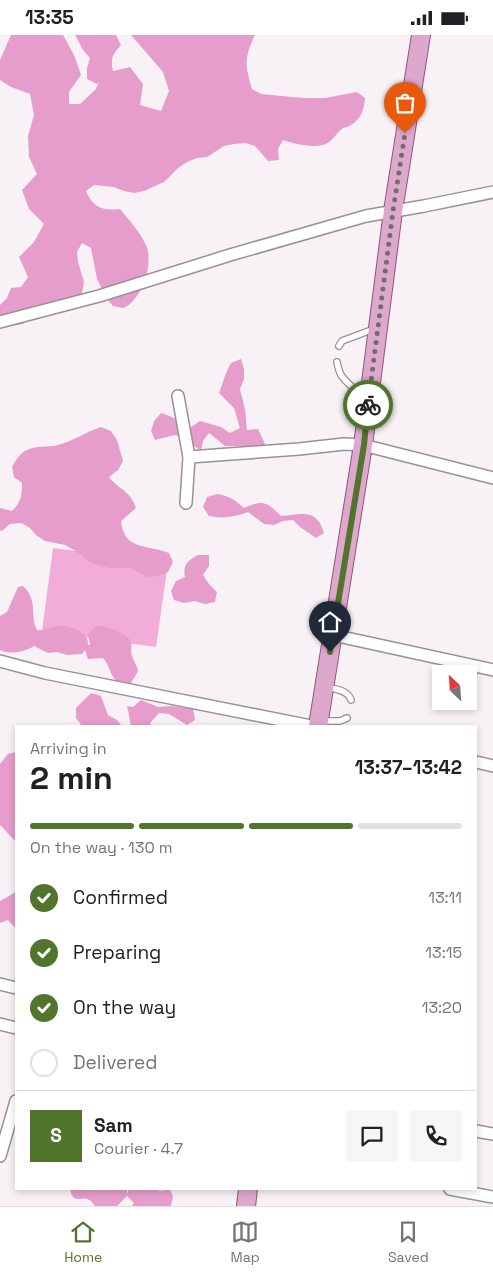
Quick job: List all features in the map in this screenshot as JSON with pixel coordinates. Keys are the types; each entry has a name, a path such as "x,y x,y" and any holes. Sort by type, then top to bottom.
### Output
{"main road":[{"path":"316,724 325,687 364,445 393,211 421,35"},
{"path":"246,1206 248,1190"}],"street":[{"path":"0,322 99,296 366,216 493,192"},
{"path":"178,396 188,457 186,503"},
{"path":"188,457 344,444 364,445 493,478"},
{"path":"333,635 493,670"},
{"path":"0,661 46,673 316,724"},
{"path":"477,763 493,766"},
{"path":"0,984 15,988"},
{"path":"0,1024 15,1027"},
{"path":"0,1156 15,1104"},
{"path":"477,1131 493,1134"},
{"path":"455,1190 493,1197"}],"lane":[{"path":"338,346 342,341 378,328"},
{"path":"336,362 343,377 368,404"},
{"path":"325,687 346,692 351,700"},
{"path":"316,724 340,721 347,717"}],"shaded area":[{"path":"11,35 63,35 74,55 81,75 69,92 69,104 80,104 95,90 99,83 97,84 87,79 87,68 90,58 75,35 116,35 121,45 113,57 113,71 130,67 143,84 140,105 161,111 169,91 163,72 131,35 255,35 247,56 248,74 252,89 261,94 303,98 325,98 357,92 365,98 364,106 357,120 350,126 343,128 325,144 319,146 306,145 283,140 278,149 279,160 268,161 255,146 245,143 234,144 224,146 207,157 187,162 164,182 144,191 134,193 114,187 94,185 86,191 95,205 104,209 120,209 138,231 146,245 149,259 147,275 137,296 123,308 113,306 106,298 97,279 91,248 82,243 77,252 84,282 79,302 31,318 23,324 12,326 0,322 0,305 7,298 11,288 21,287 28,277 19,257 34,242 44,224 29,209 22,190 37,174 29,157 28,136 34,115 30,94 11,87 0,80 0,60"},
{"path":"241,359 244,379 240,389 245,409 247,430 258,429 265,444 256,449 246,446 225,446 209,433 203,441 201,451 175,435 155,440 151,431 154,421 161,413 191,427 200,421 221,427 230,433 240,428 234,408 219,393 231,363"},
{"path":"101,427 111,431 117,440 123,461 118,470 109,477 128,494 136,508 121,521 123,531 132,542 138,545 169,553 173,562 168,572 148,577 131,568 100,566 90,562 65,545 45,541 21,523 10,524 2,531 0,530 0,508 12,511 17,505 22,492 22,483 14,477 12,467 20,455 31,448 64,443"},
{"path":"217,494 232,499 244,508 256,503 264,503 281,516 308,514 317,520 324,533 316,538 293,520 283,521 274,525 264,524 248,512 228,517 209,516 203,507 207,497"},
{"path":"53,548 168,563 156,647 42,631"},
{"path":"198,555 209,555 209,566 203,575 217,592 215,602 205,604 195,601 184,603 174,600 171,591 176,581 185,577 187,563"},
{"path":"23,586 31,597 37,630 45,630 57,626 69,627 84,634 88,645 90,645 88,634 97,626 120,632 128,638 131,642 131,654 138,671 130,685 122,684 115,680 103,658 88,659 85,650 82,654 67,655 57,652 48,653 34,646 17,652 0,650 0,616 7,612 18,587"},
{"path":"91,693 101,696 108,715 121,725 81,725 76,718 76,708"},
{"path":"141,700 158,707 171,706 193,709 195,720 187,725 169,714 159,713 150,725 131,725 127,706 133,707"},
{"path":"15,752 15,841 0,825 0,764 8,754"},
{"path":"15,893 15,928 8,920 0,923 0,901"},
{"path":"70,1190 127,1190 127,1194 129,1190 170,1190 173,1197 171,1206 132,1206 134,1203 127,1196 117,1206 95,1206 86,1199 75,1199"}],"way so far":[{"path":"368,405 405,133"}],"route":[{"path":"330,652 364,445 368,405"}]}
